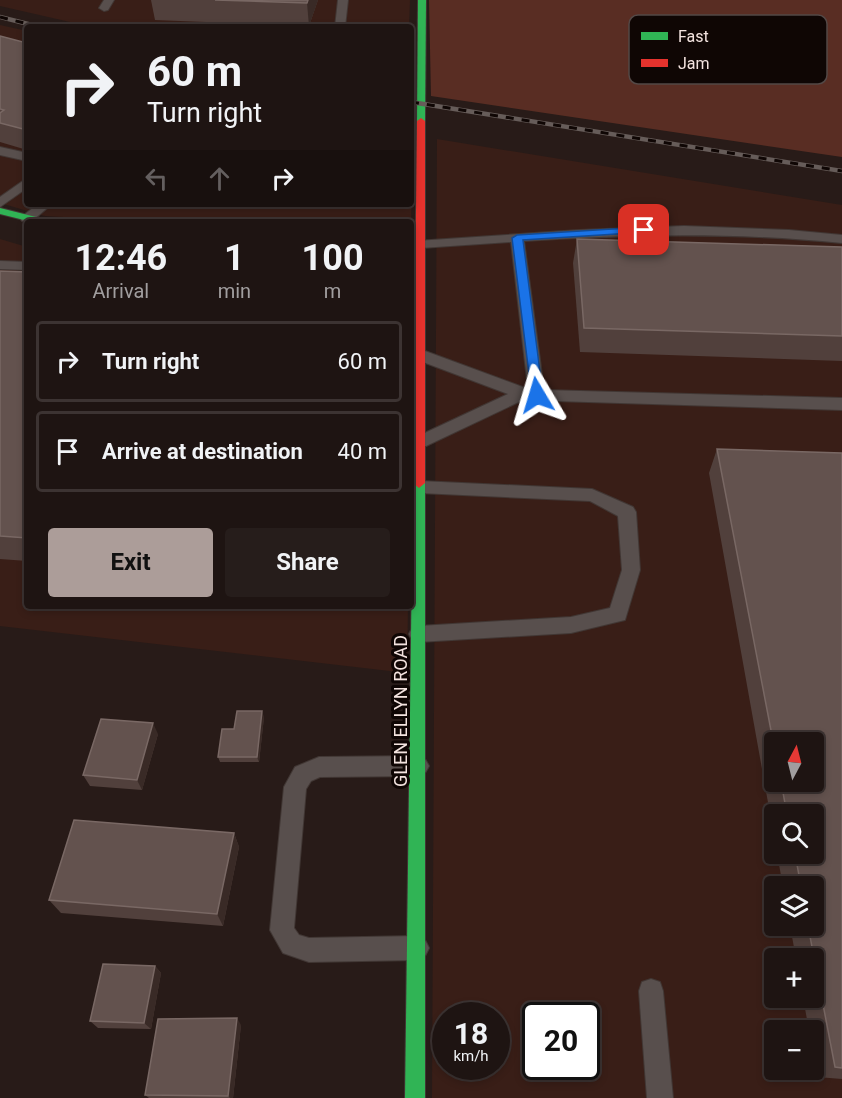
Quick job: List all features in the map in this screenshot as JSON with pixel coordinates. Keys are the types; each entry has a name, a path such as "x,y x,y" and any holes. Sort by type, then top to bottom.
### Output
{"street":[{"name":"GLEN ELLYN ROAD","path":"416,1098 419,634 415,523 420,487 420,442 416,403 420,355 422,0"},
{"path":"0,211 31,219"}],"lane":[{"path":"339,24 343,0"},
{"path":"0,151 24,157"},
{"path":"0,203 24,184"},
{"path":"27,218 42,207"},
{"path":"421,244 644,230 762,233 842,239"},
{"path":"517,238 529,394"},
{"path":"0,265 24,266"},
{"path":"420,355 529,394 842,404"},
{"path":"420,442 529,394"},
{"path":"419,634 571,625 618,614 631,570 627,512 592,495 420,487"},
{"path":"417,948 309,950 291,945 282,930 296,787 303,774 318,767 418,766"},
{"path":"651,991 660,1098"}],"shaded area":[{"path":"0,0 410,0 409,24 79,24 0,6"},
{"path":"429,0 842,0 842,157 431,96"},
{"path":"0,25 24,30 24,207 411,207 411,219 100,219 45,216 0,203"},
{"path":"437,139 842,205 842,1098 432,1098 432,1080 510,1080 510,1002 433,1002"},
{"path":"0,239 24,246 24,609 408,609 407,673 0,626"}],"building":[{"path":"215,0 308,0 307,3"},
{"path":"0,36 24,42 24,129 0,123 0,113 4,110 0,109"},
{"path":"577,239 842,247 842,336 584,328"},
{"path":"0,271 24,272 24,538 0,536"},
{"path":"717,449 842,453 842,1068 835,1067 824,1008 824,948 812,948 810,936 824,936 824,876 799,876 797,864 824,864 824,804 785,804 783,792 824,792 824,732 771,732"},
{"path":"237,711 262,711 257,757 218,757 222,729 234,729"},
{"path":"101,719 153,723 137,780 83,775"},
{"path":"74,820 234,833 217,914 49,900"},
{"path":"103,964 155,966 144,1023 90,1021"},
{"path":"237,1018 228,1096 145,1095 158,1019"}],"railway":[{"path":"0,17 28,24"},
{"path":"414,102 842,171"}],"traffic: fast":[{"path":"421,121 422,0"},
{"path":"0,211 32,219"},
{"path":"415,1098 419,483"}],"traffic: jam":[{"path":"419,483 421,121"}],"route":[{"path":"537,395 517,238 644,230"}]}
